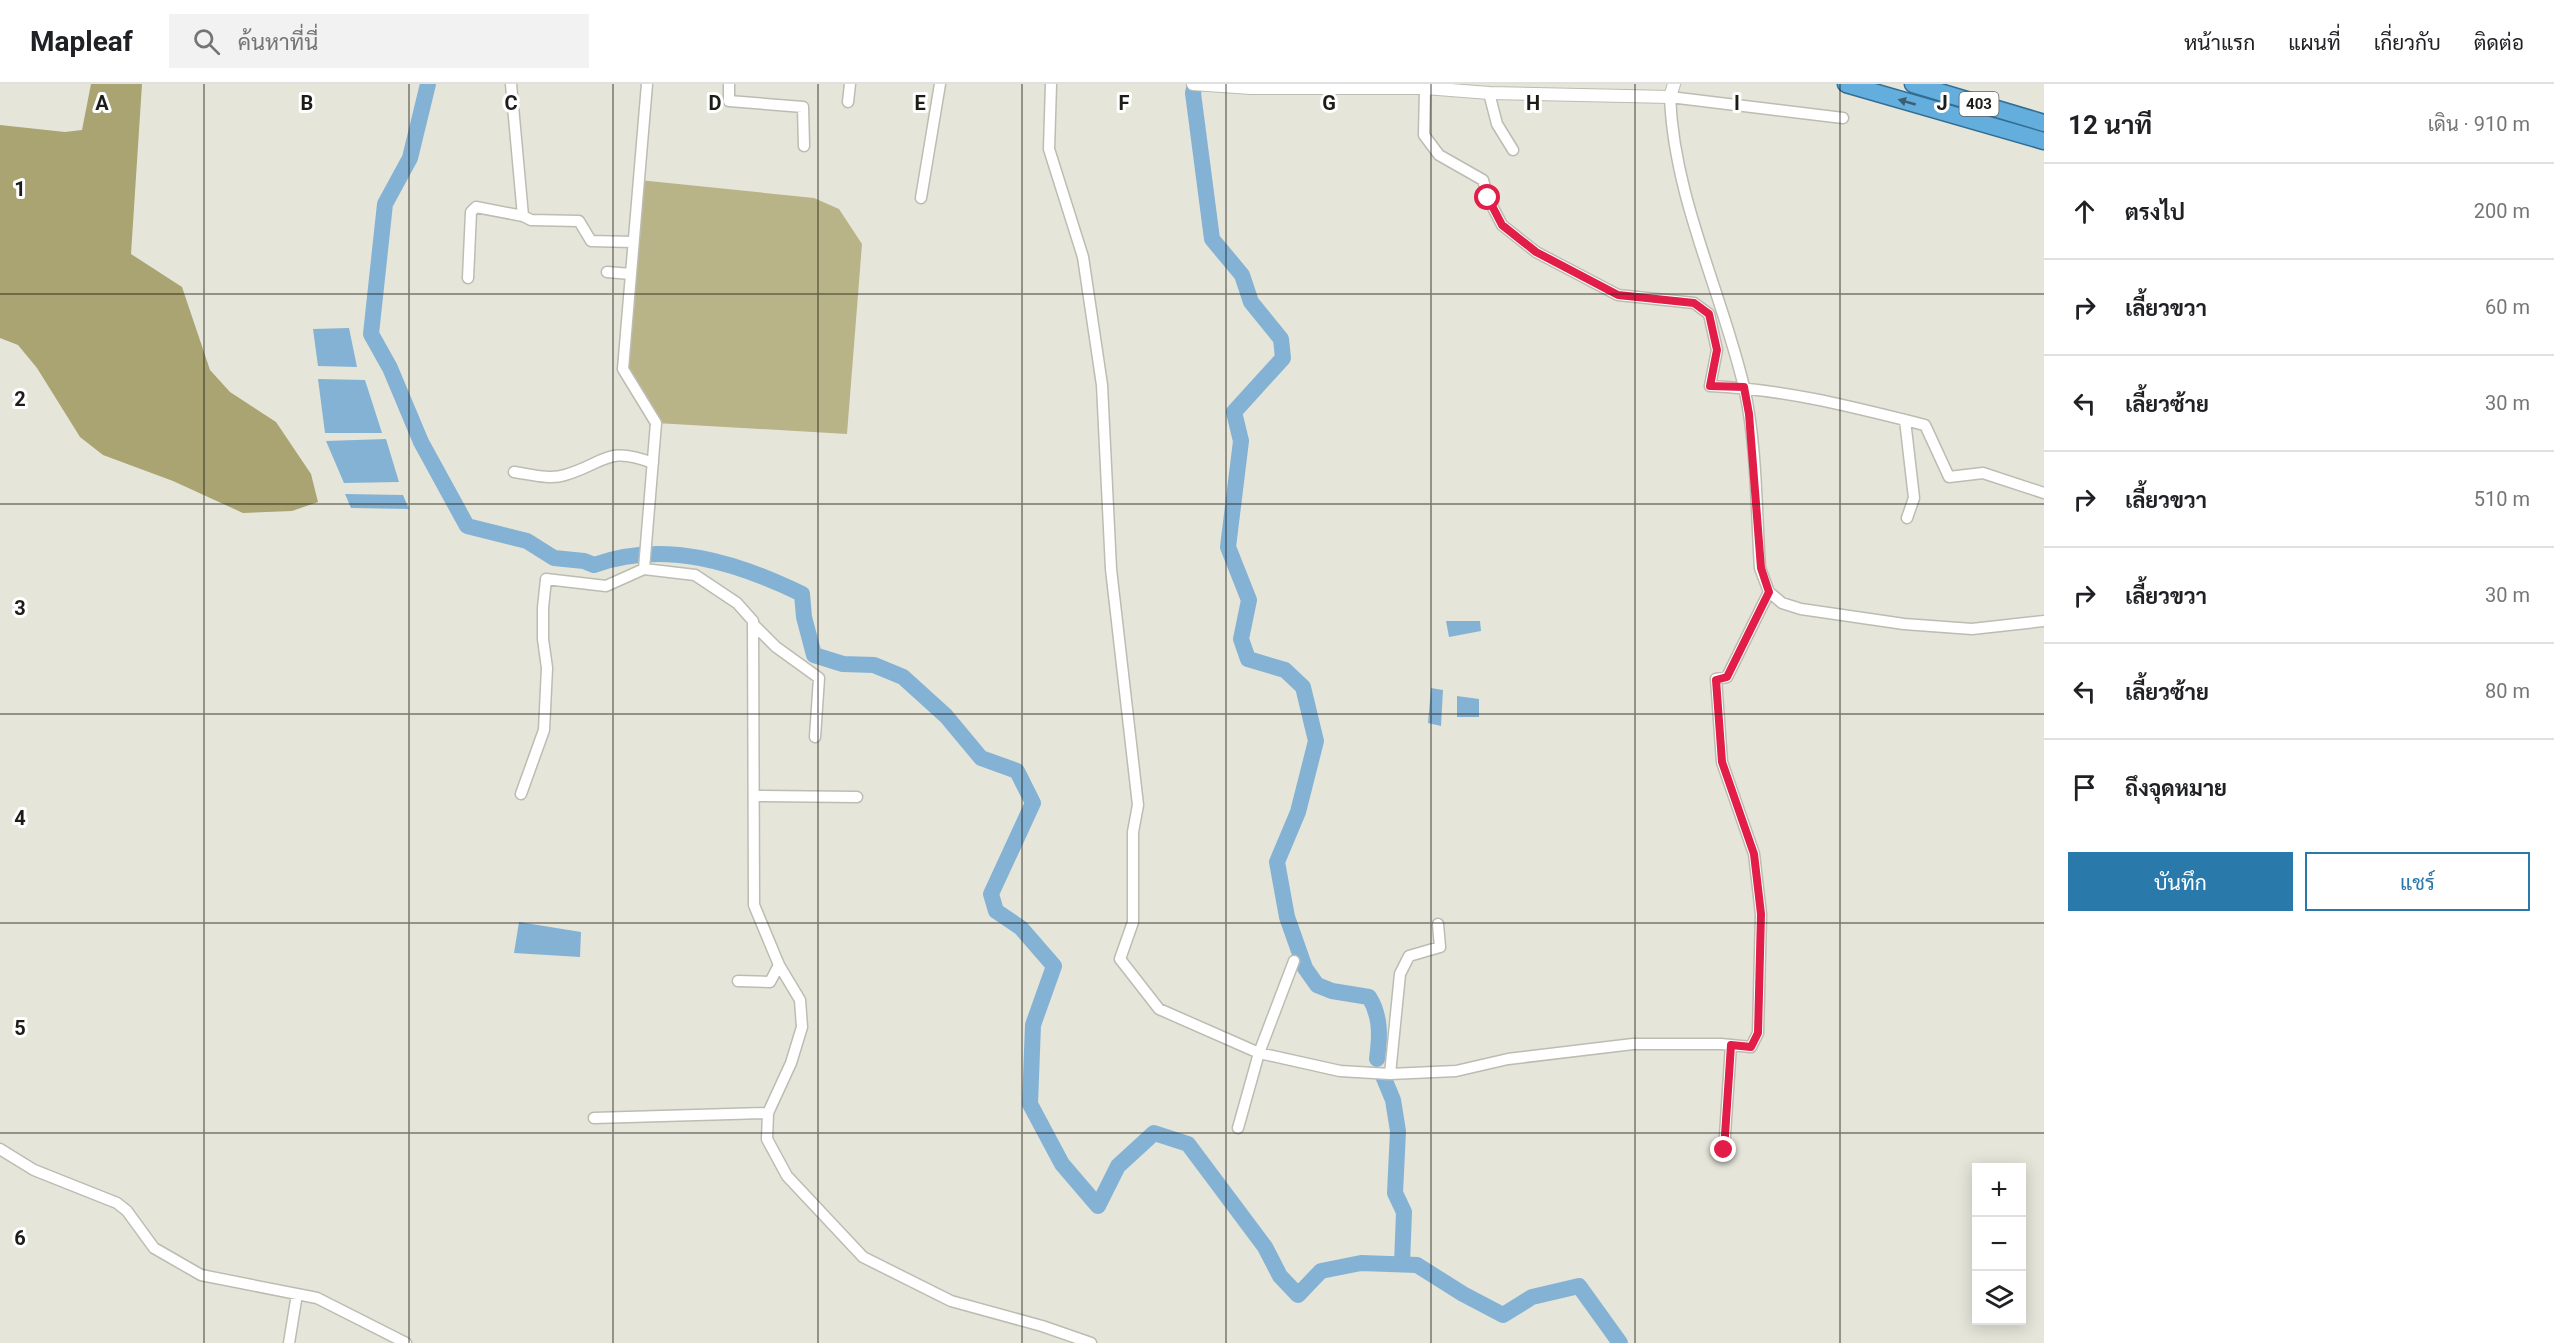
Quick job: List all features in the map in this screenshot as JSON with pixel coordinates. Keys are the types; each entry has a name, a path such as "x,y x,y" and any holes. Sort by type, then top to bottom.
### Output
{"highway":[{"name":"403","path":"1846,84 2044,141"},
{"name":"403","path":"1913,84 2044,123"}],"street":[{"path":"511,84 523,216"},
{"path":"644,569 656,423 623,369 647,84"},
{"path":"729,84 729,101 803,107 804,146"},
{"path":"849,102 850,84"},
{"path":"921,198 940,84"},
{"path":"1051,84 1049,149 1083,257 1102,385 1111,569 1138,805 1133,832 1132,922 1120,959 1159,1009 1259,1053 1340,1071 1390,1074 1456,1071 1508,1059 1633,1044 1751,1047 1758,1033 1761,914 1754,854 1722,762 1716,680 1727,677 1769,592"},
{"path":"1193,84 1251,88 1425,88 1489,93 1670,97 1843,118"},
{"path":"1674,84 1670,97 1681,177 1700,246 1724,311 1744,387 1749,414 1761,568 1769,592 1782,603 1801,609 1904,624 1972,629 2044,621"},
{"path":"1425,88 1424,135 1439,155 1483,180 1488,198 1502,225 1536,252 1618,295 1694,303 1709,314 1717,350 1710,386 1744,387 1826,400 1925,425 1949,477 1983,473 2044,493"},
{"path":"1489,93 1497,124 1513,150"},
{"path":"468,278 471,212 476,207 523,216 531,220 579,221 591,241 633,242"},
{"path":"607,272 632,274"},
{"path":"1905,420 1914,498 1907,518"},
{"path":"514,472 563,476 607,456 631,455 653,463"},
{"path":"521,794 544,730 547,668 543,608 546,579 606,586 644,569 695,575 737,603 753,624 776,647 819,678 815,737"},
{"path":"753,624 754,905 779,965 800,1000 802,1027 791,1063 768,1113 767,1139 787,1176 863,1257 951,1301 1042,1326 1091,1343"},
{"path":"753,796 857,797"},
{"path":"1390,1074 1400,974 1409,956 1440,947 1438,924"},
{"path":"1238,1128 1259,1053 1294,961"},
{"path":"738,981 770,982 779,965"},
{"path":"1724,1150 1731,1045"},
{"path":"594,1118 768,1113"},
{"path":"0,1149 34,1170 117,1203 127,1211 154,1248 201,1275 328,1302 406,1343"},
{"path":"289,1343 297,1294"}],"shaded area":[{"path":"91,84 142,84 131,254 182,287 210,370 230,392 276,422 311,474 318,502 292,511 243,513 173,481 103,455 80,437 37,368 18,345 0,338 0,125 65,132 82,130"},
{"path":"639,180 814,198 839,209 862,244 847,434 656,423 623,369"}],"water":[{"path":"349,328 357,367 318,366 313,329"},
{"path":"318,379 365,380 382,433 325,433"},
{"path":"386,439 399,482 344,483 326,441"},
{"path":"345,494 403,495 409,509 351,508"},
{"path":"1446,621 1480,621 1481,631 1449,637"},
{"path":"1431,688 1443,690 1441,726 1428,723"},
{"path":"1457,696 1479,699 1479,717 1457,717"},
{"path":"519,922 581,932 580,957 514,953"}],"waterway":[{"path":"428,84 410,158 385,204 371,334 390,368 421,442 467,526 527,541 554,558 584,561 594,565 647,554 701,558 727,564 778,583 802,594 804,617 814,655 843,664 874,665 903,677 946,716 981,758 1017,771 1033,803 991,894 996,911 1021,928 1054,966 1033,1025 1030,1104 1062,1164 1098,1206 1118,1166 1154,1133 1188,1144 1265,1247 1280,1276 1298,1295 1321,1271 1361,1263 1417,1265 1463,1294 1503,1315 1532,1297 1579,1286 1620,1343"},
{"path":"1195,84 1193,93 1212,239 1242,275 1251,302 1281,339 1283,358 1234,412 1241,441 1228,547 1249,600 1241,639 1248,659 1285,670 1303,687 1316,741 1298,812 1277,862 1287,917 1305,968 1317,985 1332,991 1369,997 1376,1012 1379,1027 1377,1059"},
{"path":"1383,1076 1393,1100 1398,1131 1395,1193 1404,1212 1402,1264"}],"route":[{"path":"1488,198 1502,225 1536,252 1618,295 1694,303 1709,314 1717,350 1710,386 1744,387 1749,414 1761,568 1764,583 1769,592 1727,677 1716,680 1722,762 1754,854 1761,914 1760,987 1758,1033 1751,1047 1731,1045 1724,1150"}]}
